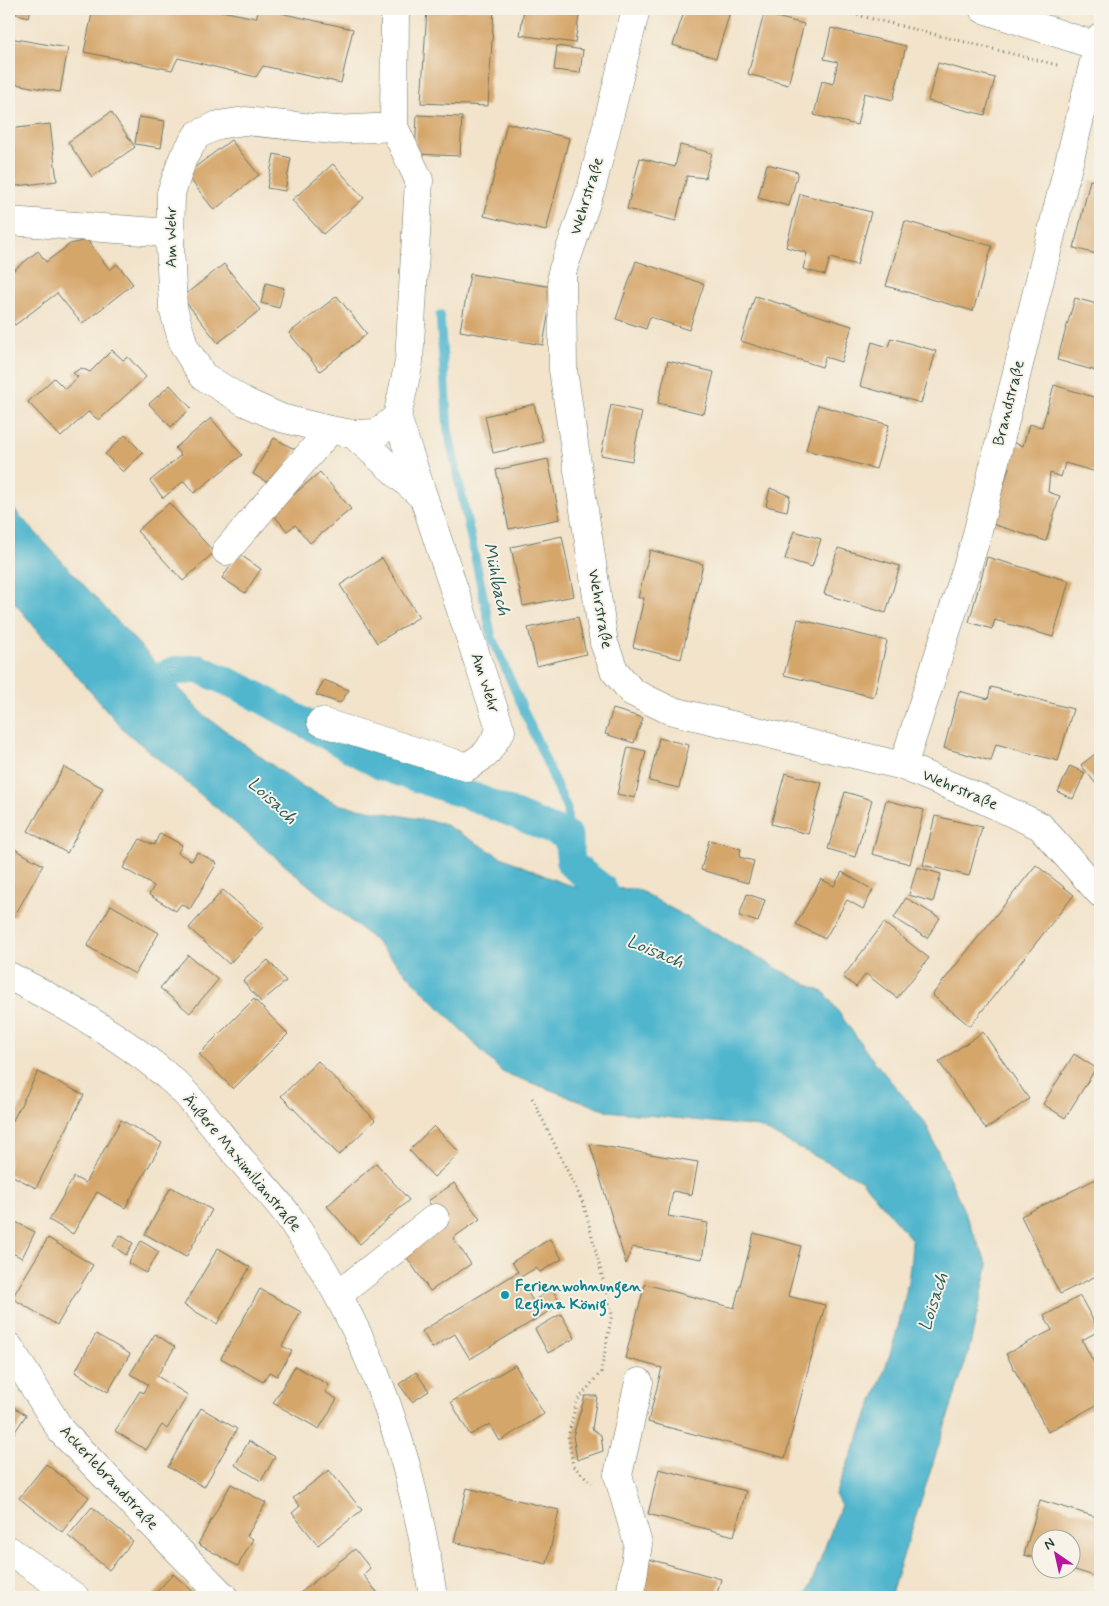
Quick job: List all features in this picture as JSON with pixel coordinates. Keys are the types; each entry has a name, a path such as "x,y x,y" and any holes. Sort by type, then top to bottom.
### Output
{"street":[{"path":"395,9 394,127 419,180 409,362 397,417"},
{"name":"Wehrstraße","path":"636,9 592,186 562,272 563,370 604,643 614,670 632,692 669,710 903,766 980,798 1040,826 1100,893"},
{"path":"983,9 1099,43"},
{"name":"Brandstraße","path":"903,766 974,542 1099,43"},
{"name":"Am Wehr","path":"321,722 467,767 486,754 501,731 397,417 378,433 342,432 281,418 245,402 203,376 184,346 173,308 170,233 171,193 183,158 197,135 218,125 245,121 334,130 394,127"},
{"path":"9,221 170,233"},
{"path":"226,551 342,432"},
{"name":"Am Wehr","path":"342,432 424,498"},
{"name":"Äußere Maximilianstraße","path":"9,976 39,991 122,1041 175,1083 294,1222 339,1294 371,1360 395,1424 427,1559 433,1597"},
{"path":"339,1294 435,1218"},
{"name":"Ackerlebrandstraße","path":"9,1347 62,1432 224,1597"},
{"path":"630,1597 638,1544 618,1474 639,1382"},
{"path":"9,1550 75,1597"}],"path":[{"path":"833,9 1034,59"},
{"path":"532,1098 584,1205 612,1314 601,1372 577,1400 568,1436 573,1466 595,1486"}],"water":[{"name":"Loisach","path":"9,504 204,715 302,787 341,805 442,823 499,856 557,881 580,888 637,889 796,979 825,993 869,1055 925,1122 988,1266 968,1354 890,1597 806,1597 841,1505 835,1495 873,1402 895,1338 909,1273 912,1240 861,1180 759,1127 608,1111 502,1072 374,940 125,731 47,642 9,596"}],"building":[{"path":"9,9 31,9 29,17 9,12"},
{"path":"93,9 162,9 175,12 176,9 212,9 256,18 259,9 262,9 353,29 341,83 263,66 256,77 178,58 172,70 84,52"},
{"path":"427,9 494,9 488,106 421,103"},
{"path":"524,9 580,9 575,43 520,35"},
{"path":"685,9 731,9 716,58 673,45"},
{"path":"764,14 804,24 788,85 748,74"},
{"path":"831,28 906,46 893,100 864,93 857,125 814,115 822,81 833,84 838,62 824,59"},
{"path":"9,38 68,48 60,92 9,83"},
{"path":"557,46 583,50 580,73 554,70"},
{"path":"938,63 995,78 985,115 928,101"},
{"path":"111,112 135,147 92,177 68,142"},
{"path":"417,115 462,117 460,156 415,154"},
{"path":"139,117 165,121 161,148 135,144"},
{"path":"507,123 569,138 546,231 484,216"},
{"path":"50,124 57,181 9,187 9,129"},
{"path":"231,140 259,175 214,210 186,174"},
{"path":"680,145 712,153 705,178 687,176 676,221 627,209 640,158 675,167"},
{"path":"274,154 291,158 285,191 267,188"},
{"path":"333,164 364,198 323,234 292,200"},
{"path":"767,164 798,172 789,206 758,198"},
{"path":"1090,180 1100,182 1100,255 1074,248"},
{"path":"800,194 871,212 857,265 830,258 825,275 803,269 807,253 786,247"},
{"path":"905,221 992,246 973,311 886,286"},
{"path":"87,240 110,270 117,264 133,284 82,324 57,293 15,325 9,317 9,274 38,251 46,262 70,244"},
{"path":"636,261 704,284 689,330 650,317 646,329 616,319"},
{"path":"224,264 260,310 218,343 182,297"},
{"path":"470,274 553,287 543,345 460,331"},
{"path":"266,283 284,288 279,308 261,303"},
{"path":"337,296 367,334 320,371 289,333"},
{"path":"755,296 852,326 841,362 825,357 822,367 741,341"},
{"path":"1075,298 1100,305 1100,372 1057,360"},
{"path":"891,338 936,351 921,403 860,386 872,342 888,347"},
{"path":"112,350 123,360 128,357 146,377 99,420 88,412 61,437 28,402 54,378 65,389 78,377 73,373 81,368 90,372"},
{"path":"668,361 714,372 704,414 658,403"},
{"path":"170,385 191,408 171,427 149,404"},
{"path":"1054,385 1100,399 1100,473 1065,463 1061,477 1050,473 1048,492 1060,496 1046,541 992,524 1009,467 998,464 1006,440 1023,446 1029,424 1042,427"},
{"path":"534,404 543,442 493,453 485,416"},
{"path":"611,405 642,412 632,461 601,455"},
{"path":"818,405 889,425 876,469 806,450"},
{"path":"211,418 242,455 194,493 184,481 163,498 150,481 181,455 175,448"},
{"path":"125,435 143,453 123,472 105,454"},
{"path":"274,438 296,450 275,487 253,474"},
{"path":"548,459 560,519 509,529 496,470"},
{"path":"320,472 351,509 310,543 295,525 287,531 272,513"},
{"path":"770,488 790,496 787,511 766,506"},
{"path":"169,503 214,552 183,581 137,531"},
{"path":"794,531 821,539 812,567 785,559"},
{"path":"562,536 574,596 523,606 511,547"},
{"path":"838,548 900,566 886,613 824,594"},
{"path":"650,550 703,564 681,659 633,647 644,598 638,598"},
{"path":"239,554 261,569 245,593 222,578"},
{"path":"987,557 1069,581 1053,637 995,620 992,629 969,622"},
{"path":"382,558 419,617 377,643 340,585"},
{"path":"578,617 586,654 537,666 528,628"},
{"path":"798,619 887,641 874,697 784,675"},
{"path":"324,680 349,690 340,703 316,695"},
{"path":"991,687 1073,709 1058,761 996,744 991,761 944,748 959,691 988,699"},
{"path":"613,709 643,718 634,743 605,734"},
{"path":"659,738 689,745 679,788 649,781"},
{"path":"628,747 646,751 635,798 617,794"},
{"path":"1100,750 1100,789 1081,765"},
{"path":"1070,766 1085,773 1073,799 1058,792"},
{"path":"64,767 103,788 67,853 28,831"},
{"path":"785,773 822,783 808,834 771,824"},
{"path":"845,792 872,800 855,857 828,849"},
{"path":"886,800 924,810 910,864 872,854"},
{"path":"935,816 982,827 969,876 923,865"},
{"path":"160,833 182,845 178,853 192,861 197,852 217,863 190,909 181,904 176,911 149,895 154,886 123,868 140,839 154,845"},
{"path":"709,840 741,849 739,857 754,861 748,883 701,870"},
{"path":"9,846 43,865 14,917 9,914"},
{"path":"1036,865 1074,895 970,1026 932,995"},
{"path":"917,867 941,874 933,902 909,895"},
{"path":"842,872 873,890 863,909 847,900 825,939 796,924 821,879 834,886"},
{"path":"223,890 264,926 229,964 189,928"},
{"path":"747,894 765,900 758,922 739,916"},
{"path":"906,898 940,918 927,938 894,918"},
{"path":"111,905 159,933 135,974 87,946"},
{"path":"884,923 929,958 897,998 866,974 856,987 843,977"},
{"path":"188,955 218,980 190,1013 160,988"},
{"path":"268,960 286,981 261,1002 243,981"},
{"path":"254,999 288,1034 233,1089 199,1054"},
{"path":"983,1032 1029,1099 986,1129 939,1062"},
{"path":"1074,1054 1096,1068 1065,1118 1043,1104"},
{"path":"318,1061 375,1120 339,1155 281,1096"},
{"path":"38,1072 84,1095 36,1188 9,1174 9,1128"},
{"path":"121,1120 162,1143 125,1208 97,1192 73,1234 49,1220 74,1177 85,1183"},
{"path":"434,1126 460,1153 434,1177 409,1150"},
{"path":"590,1144 698,1162 692,1195 673,1191 668,1216 708,1223 702,1259 633,1247 626,1264"},
{"path":"376,1163 409,1200 360,1244 327,1206"},
{"path":"1100,1177 1100,1274 1060,1294 1021,1216"},
{"path":"454,1183 480,1219 453,1238 471,1264 430,1291 405,1255 446,1227 428,1201"},
{"path":"171,1187 212,1210 186,1257 145,1234"},
{"path":"12,1220 35,1232 22,1258 9,1251 9,1226"},
{"path":"754,1233 801,1246 788,1296 825,1305 785,1458 648,1422 662,1368 625,1358 645,1284 734,1308"},
{"path":"120,1235 133,1243 126,1255 113,1246"},
{"path":"48,1238 93,1265 57,1325 12,1298"},
{"name":"Ferienwohnungen Regina König","path":"550,1239 562,1259 540,1272 536,1268 519,1278 533,1301 552,1289 561,1304 470,1359 455,1334 432,1348 422,1331 518,1272 512,1262"},
{"path":"141,1241 159,1252 146,1273 128,1263"},
{"path":"218,1248 250,1267 217,1324 184,1305"},
{"path":"260,1289 301,1312 282,1346 292,1351 277,1376 269,1372 263,1382 221,1358"},
{"path":"1080,1296 1099,1331 1082,1340 1100,1374 1100,1403 1048,1432 1006,1354 1052,1330 1044,1316"},
{"path":"561,1314 575,1338 548,1353 535,1329"},
{"path":"96,1334 130,1354 108,1392 75,1372"},
{"path":"155,1334 175,1347 157,1376 188,1395 167,1429 162,1425 146,1450 115,1431 140,1391 143,1393 148,1384 130,1374"},
{"path":"515,1365 544,1414 500,1441 490,1424 470,1435 451,1402"},
{"path":"295,1366 329,1385 325,1392 337,1399 319,1429 273,1403"},
{"path":"416,1372 429,1391 412,1402 399,1384"},
{"path":"585,1396 597,1396 592,1429 601,1435 603,1451 577,1460 573,1436"},
{"path":"9,1404 26,1415 9,1441"},
{"path":"201,1408 237,1429 204,1487 168,1467"},
{"path":"249,1441 275,1457 261,1481 235,1465"},
{"path":"46,1464 89,1497 62,1532 19,1498"},
{"path":"659,1469 746,1491 734,1536 648,1514"},
{"path":"329,1470 362,1510 318,1545 292,1513 300,1506 293,1498"},
{"path":"231,1484 266,1503 247,1536 253,1539 238,1566 198,1544"},
{"path":"467,1488 559,1510 547,1564 454,1542"},
{"path":"1040,1500 1100,1518 1100,1578 1082,1572 1082,1528 1032,1528 1032,1557 1024,1555"},
{"path":"92,1507 133,1541 109,1570 68,1536"},
{"path":"355,1549 370,1568 363,1575 381,1597 295,1597"},
{"path":"645,1558 721,1579 716,1597 633,1597"},
{"path":"173,1574 199,1597 152,1597"}],"waterway":[{"name":"Mühlbach","path":"440,315 448,430 492,638 567,809 568,836"},
{"path":"155,679 174,671 199,669 244,689 382,766 476,798 568,836 571,864 602,888 620,923"}],"place":[{"name":"Ferienwohnungen Regina König","path":"505,1295"}]}
